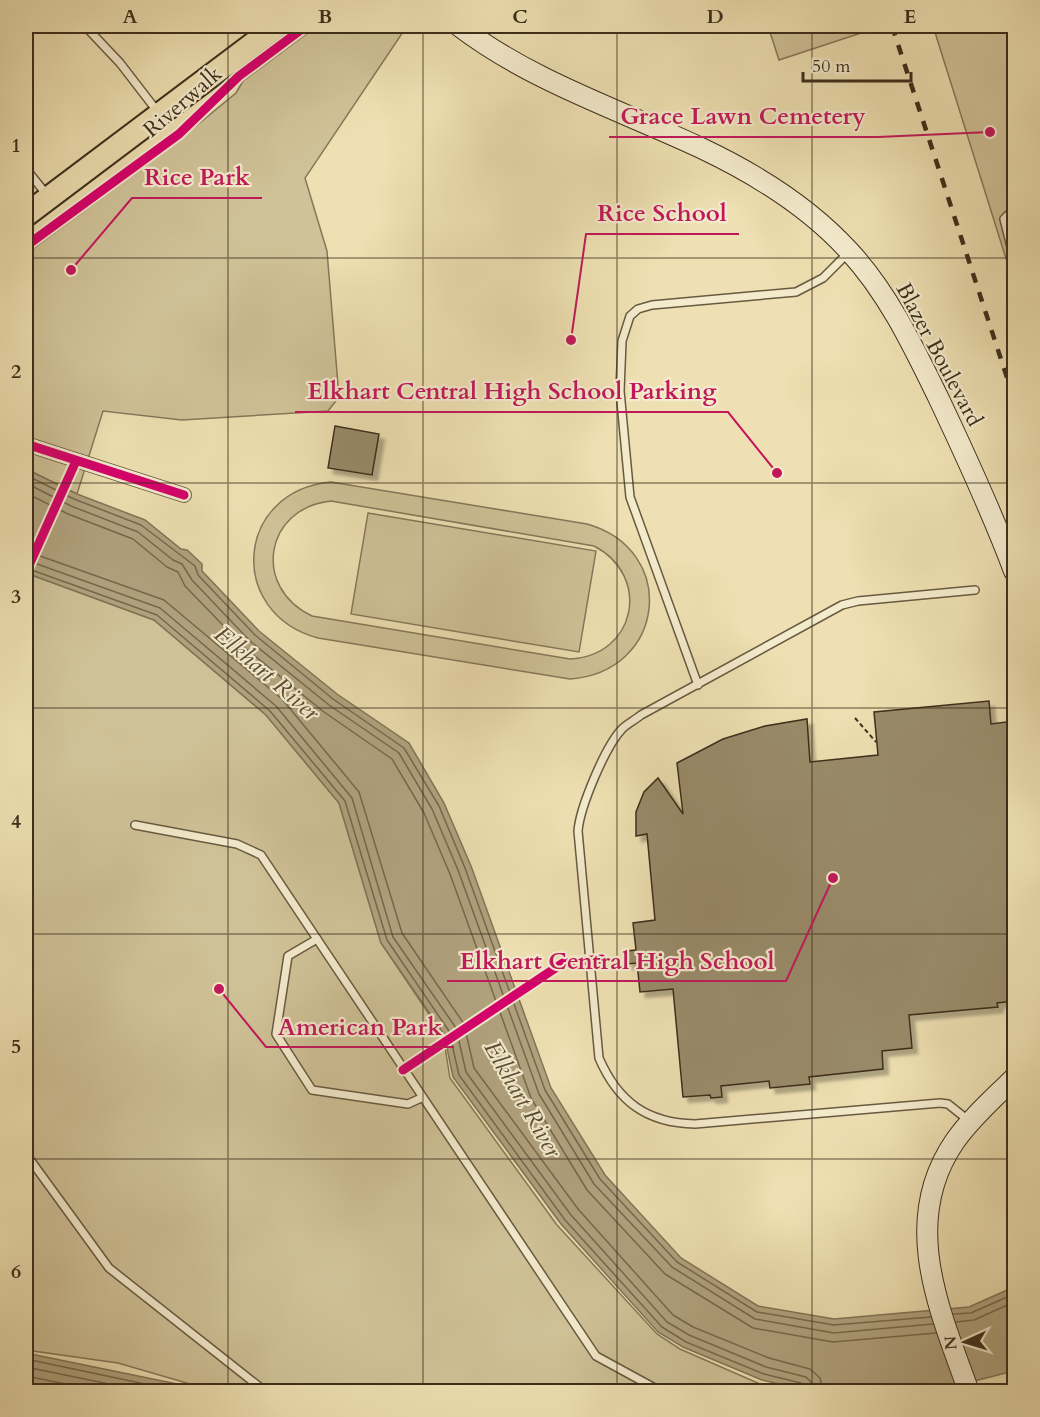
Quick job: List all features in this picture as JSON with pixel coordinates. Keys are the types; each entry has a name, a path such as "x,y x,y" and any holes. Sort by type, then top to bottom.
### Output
{"main road":[{"name":"Blazer Boulevard","path":"459,26 514,62 702,148 760,178 786,196 849,251 878,286 910,341 962,447 1014,571"},
{"path":"26,214 270,28"},
{"path":"969,1392 928,1268 927,1238 933,1191 954,1143 970,1122 1014,1078"}],"street":[{"path":"26,444 184,495"}],"lane":[{"path":"89,27 159,114"},
{"path":"26,169 48,197"},
{"path":"1014,209 1004,219 1014,259"},
{"path":"698,685 630,497 620,391 625,325 638,309 652,305 796,292 823,278 849,251"},
{"path":"970,1122 948,1104 940,1103 674,1123 653,1118 634,1106 607,1078 599,1058 578,831 579,817 612,743 622,728 842,605 858,601 975,590"},
{"path":"135,825 237,844 261,855 421,1098 596,1356 662,1392"},
{"path":"317,939 288,956 276,1034 312,1089 408,1104 421,1098"},
{"path":"26,1154 109,1268 266,1392"}],"path":[{"path":"855,718 876,742"}],"shaded area":[{"path":"317,26 407,26 305,178 327,251 339,397 328,411 182,420 103,411 77,494 26,469 26,254 174,144 236,93 243,81"},
{"path":"768,26 858,26 861,33 779,60"},
{"path":"933,26 1014,26 1014,284"},
{"path":"331,482 587,524 617,538 637,558 647,583 649,609 642,634 626,655 602,671 570,679 318,638 288,624 268,604 256,580 254,554 260,529 276,507 299,490","holes":["331,501 594,546 612,559 624,576 629,594 628,613 622,630 610,644 592,655 570,659 312,616 293,603 280,587 274,569 274,551 280,533 291,518 308,507"]},
{"path":"368,513 596,551 579,652 351,614"},
{"path":"26,573 154,620 266,715 339,803 381,943 443,1035 450,1078 557,1225 657,1334 680,1349 760,1384 786,1391 214,1391 118,1363 26,1350"}],"water":[{"name":"Elkhart River","path":"26,469 77,494 145,520 181,549 187,550 202,564 202,571 259,631 337,694 409,743 444,803 471,866 551,1088 605,1175 681,1258 758,1306 834,1319 969,1307 1014,1287 1014,1371 939,1390 805,1390 762,1380 683,1347 658,1332 561,1224 453,1077 444,1034 381,943 339,803 266,715 154,620 26,573"},
{"path":"26,1353 211,1391 26,1391"}],"building":[{"path":"335,426 379,434 372,475 328,468"},
{"path":"989,701 991,724 1014,721 1014,1001 997,1003 998,1007 909,1015 912,1048 882,1051 883,1069 809,1077 810,1084 770,1088 769,1081 721,1086 722,1097 711,1098 710,1095 683,1097 673,989 640,992 637,963 627,964 626,951 636,950 633,923 655,920 647,834 636,836 636,812 644,792 658,778 683,814 677,763 723,739 765,726 807,719 810,762 878,755 874,712"}],"railway":[{"path":"892,26 1014,399"}],"cycle path":[{"name":"Riverwalk","path":"26,246 179,134 239,76 306,26"},
{"path":"26,444 184,495"},
{"path":"26,572 76,461"},
{"path":"403,1070 563,963 602,959"}],"place":[{"name":"Grace Lawn Cemetery","path":"990,132"},
{"name":"Rice Park","path":"71,270"},
{"name":"Rice School","path":"571,340"},
{"name":"Elkhart Central High School Parking","path":"777,473"},
{"name":"Elkhart Central High School","path":"833,878"},
{"name":"American Park","path":"219,989"}]}
